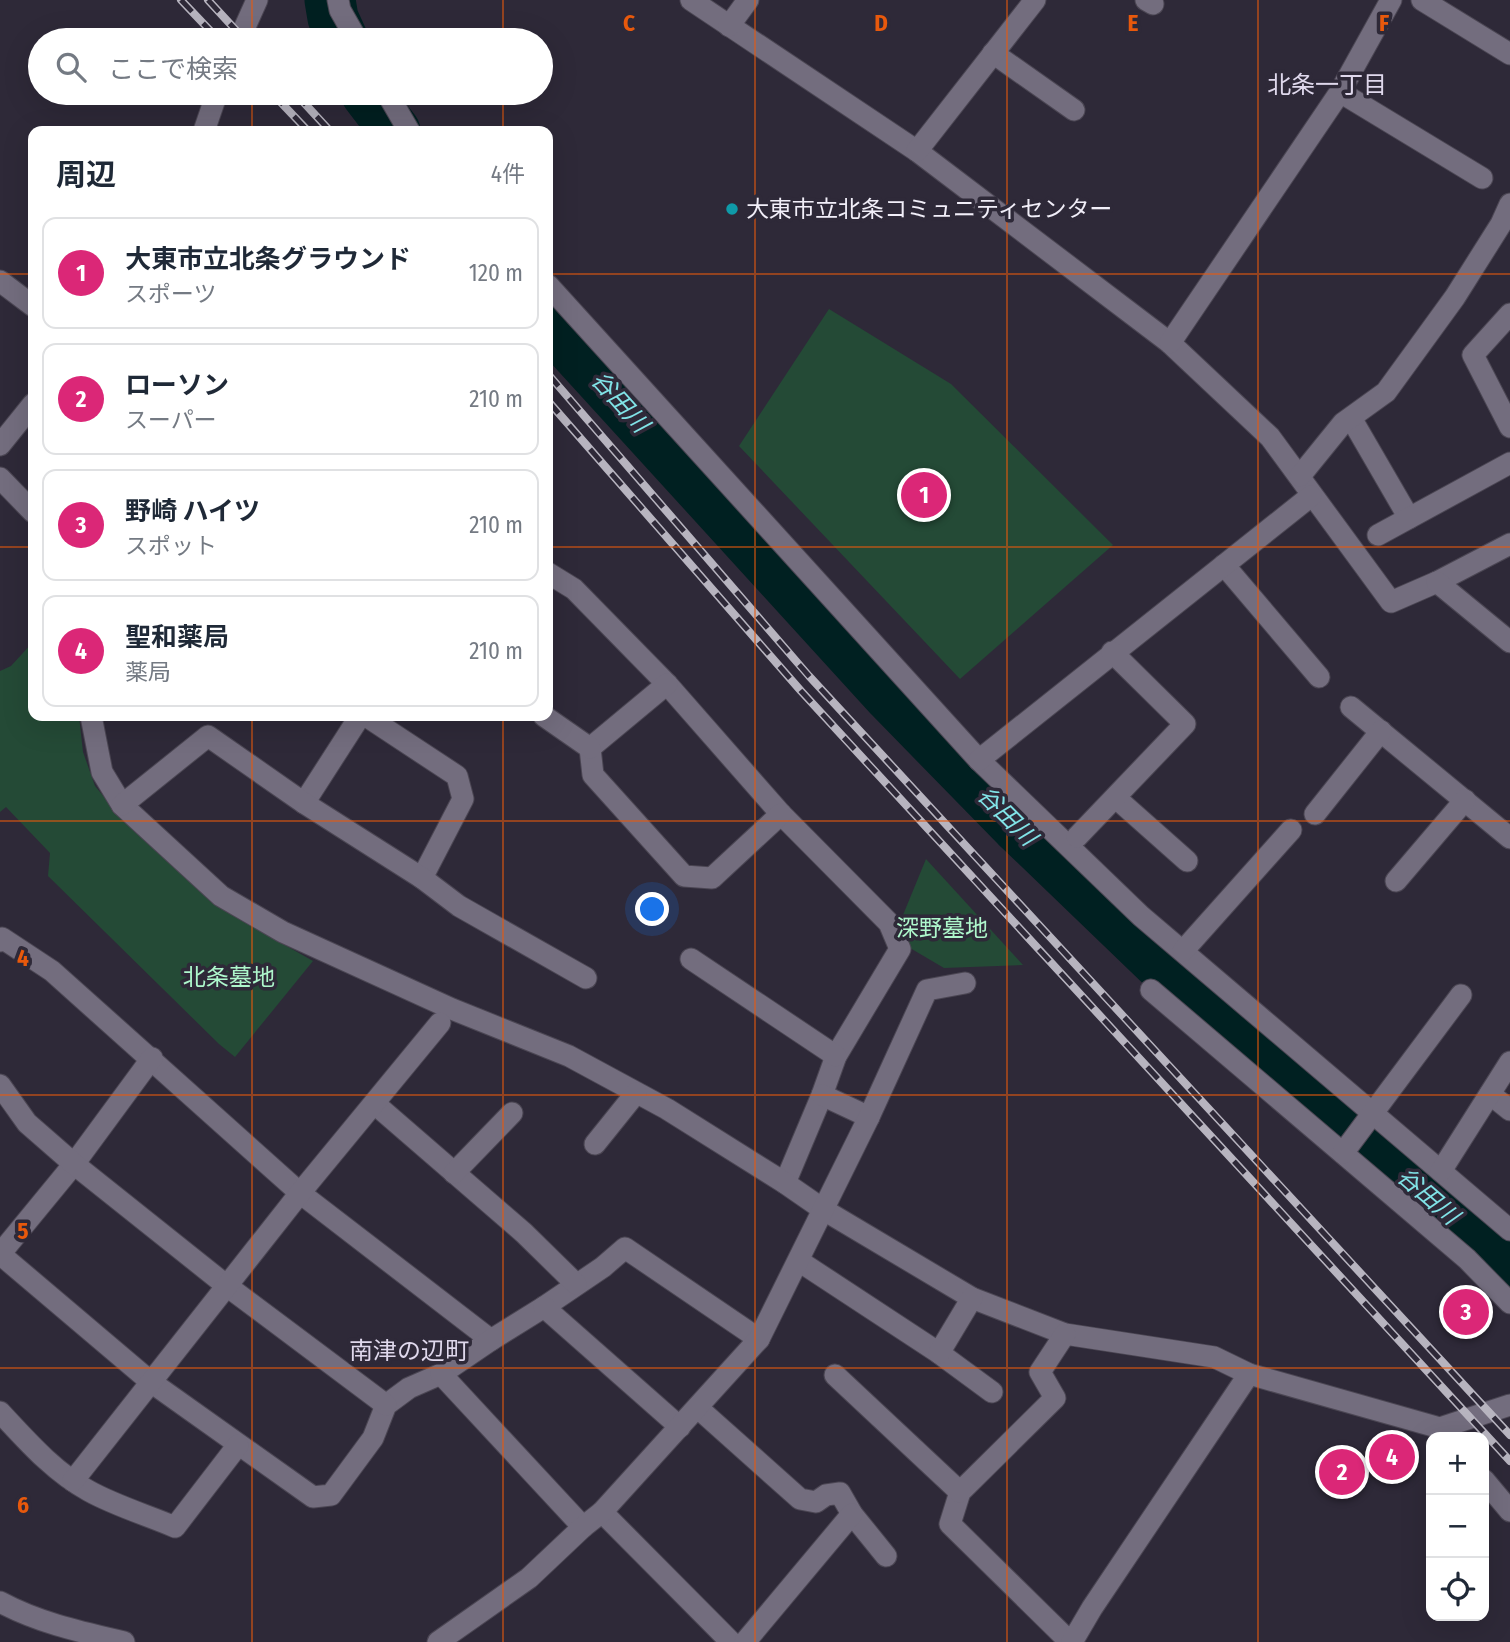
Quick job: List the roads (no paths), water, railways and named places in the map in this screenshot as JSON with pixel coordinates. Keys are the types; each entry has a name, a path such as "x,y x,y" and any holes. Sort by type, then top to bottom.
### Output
{"street":[{"path":"244,28 257,0"},
{"path":"338,0 340,10 350,28"},
{"path":"691,0 917,151 1170,342 1270,437 1391,602 1437,582 1510,544"},
{"path":"729,26 748,0"},
{"path":"917,151 1035,0"},
{"path":"1170,342 1340,92 1391,0"},
{"path":"1422,0 1510,54"},
{"path":"993,53 1074,110"},
{"path":"1340,92 1482,178"},
{"path":"206,126 213,105"},
{"path":"394,105 406,126"},
{"path":"1300,476 1343,423 1386,392 1507,219"},
{"path":"0,281 28,302"},
{"path":"553,291 979,760 1141,916 1510,1230"},
{"path":"1510,314 1472,355 1510,427"},
{"path":"0,445 28,410"},
{"path":"1351,418 1409,518"},
{"path":"1378,535 1510,463"},
{"path":"0,478 28,507"},
{"path":"979,760 1311,496"},
{"path":"1224,565 1319,677"},
{"path":"553,576 574,589 667,684 782,814 890,922 900,949 836,1056 785,1183"},
{"path":"1437,582 1510,642"},
{"path":"1077,837 1185,724 1112,652"},
{"path":"590,748 667,684"},
{"path":"1351,707 1510,838"},
{"path":"92,721 102,772 122,805 221,896 283,932 452,1009 569,1056 667,1109 824,1210 972,1298 1065,1334 1214,1357 1249,1374 1441,1432"},
{"path":"304,803 357,721"},
{"path":"374,721 457,776 463,799 422,878"},
{"path":"551,721 590,748 593,775 684,876 712,878 782,814"},
{"path":"1315,814 1381,732"},
{"path":"122,805 208,736 304,803 422,878 459,906 586,978"},
{"path":"1116,798 1187,861"},
{"path":"1396,881 1465,800"},
{"path":"1183,951 1291,830"},
{"path":"0,941 2,938 52,971 152,1058 300,1194 491,1340"},
{"path":"691,959 836,1056"},
{"path":"438,1642 529,1578 602,1512 759,1339 869,1117 927,990 965,983"},
{"path":"1151,990 1467,1259 1510,1303"},
{"path":"1343,1153 1461,995"},
{"path":"73,1481 300,1194 440,1023"},
{"path":"152,1058 74,1164 0,1254 151,1382 313,1497 331,1495 373,1438 386,1405 409,1388 441,1374 544,1307 603,1267 625,1248 759,1339"},
{"path":"1441,1171 1510,1062"},
{"path":"0,1085 27,1123 74,1164 227,1286 386,1405"},
{"path":"595,1144 636,1094"},
{"path":"1490,1094 1510,1111"},
{"path":"822,1096 869,1117"},
{"path":"375,1104 524,1233 576,1284"},
{"path":"454,1173 512,1113"},
{"path":"799,1261 939,1353 992,1392"},
{"path":"939,1353 972,1298"},
{"path":"544,1307 681,1427"},
{"path":"1065,1334 1040,1372 1055,1398 960,1492 950,1524 1071,1642 1249,1374"},
{"path":"441,1374 583,1527"},
{"path":"835,1375 960,1492"},
{"path":"1446,1432 1510,1405"},
{"path":"698,1408 800,1499 816,1502 826,1495 840,1493 852,1514 886,1556"},
{"path":"0,1412 44,1459 73,1481 90,1492 175,1527 238,1445"},
{"path":"1489,1486 1510,1511"},
{"path":"602,1512 731,1642"},
{"path":"745,1642 852,1514"},
{"path":"0,1602 22,1614 62,1627 124,1642"}],"waterway":[{"name":"谷田川","path":"330,0 338,28"},
{"name":"谷田川","path":"375,105 391,126"},
{"name":"谷田川","path":"553,327 890,697 1016,826 1170,974 1510,1266"}],"railway":[{"path":"181,0 208,28"},
{"path":"208,0 234,28"},
{"path":"283,105 303,126"},
{"path":"306,105 325,126"},
{"path":"553,380 809,676 1510,1435"},
{"path":"553,407 801,691 1510,1461"}],"place":[{"name":"大東市立北条コミュニティセンター","path":"732,209"},
{"name":"大東市立北条グラウンド","path":"924,495"},
{"name":"野崎 ハイツ","path":"1466,1312"},
{"name":"聖和薬局","path":"1392,1457"},
{"name":"ローソン","path":"1342,1472"}],"district":[{"name":"北条一丁目","path":"1327,85"},
{"name":"南津の辺町","path":"409,1351"}],"park label":[{"name":"深野墓地","path":"942,928"},
{"name":"北条墓地","path":"229,977"}]}
